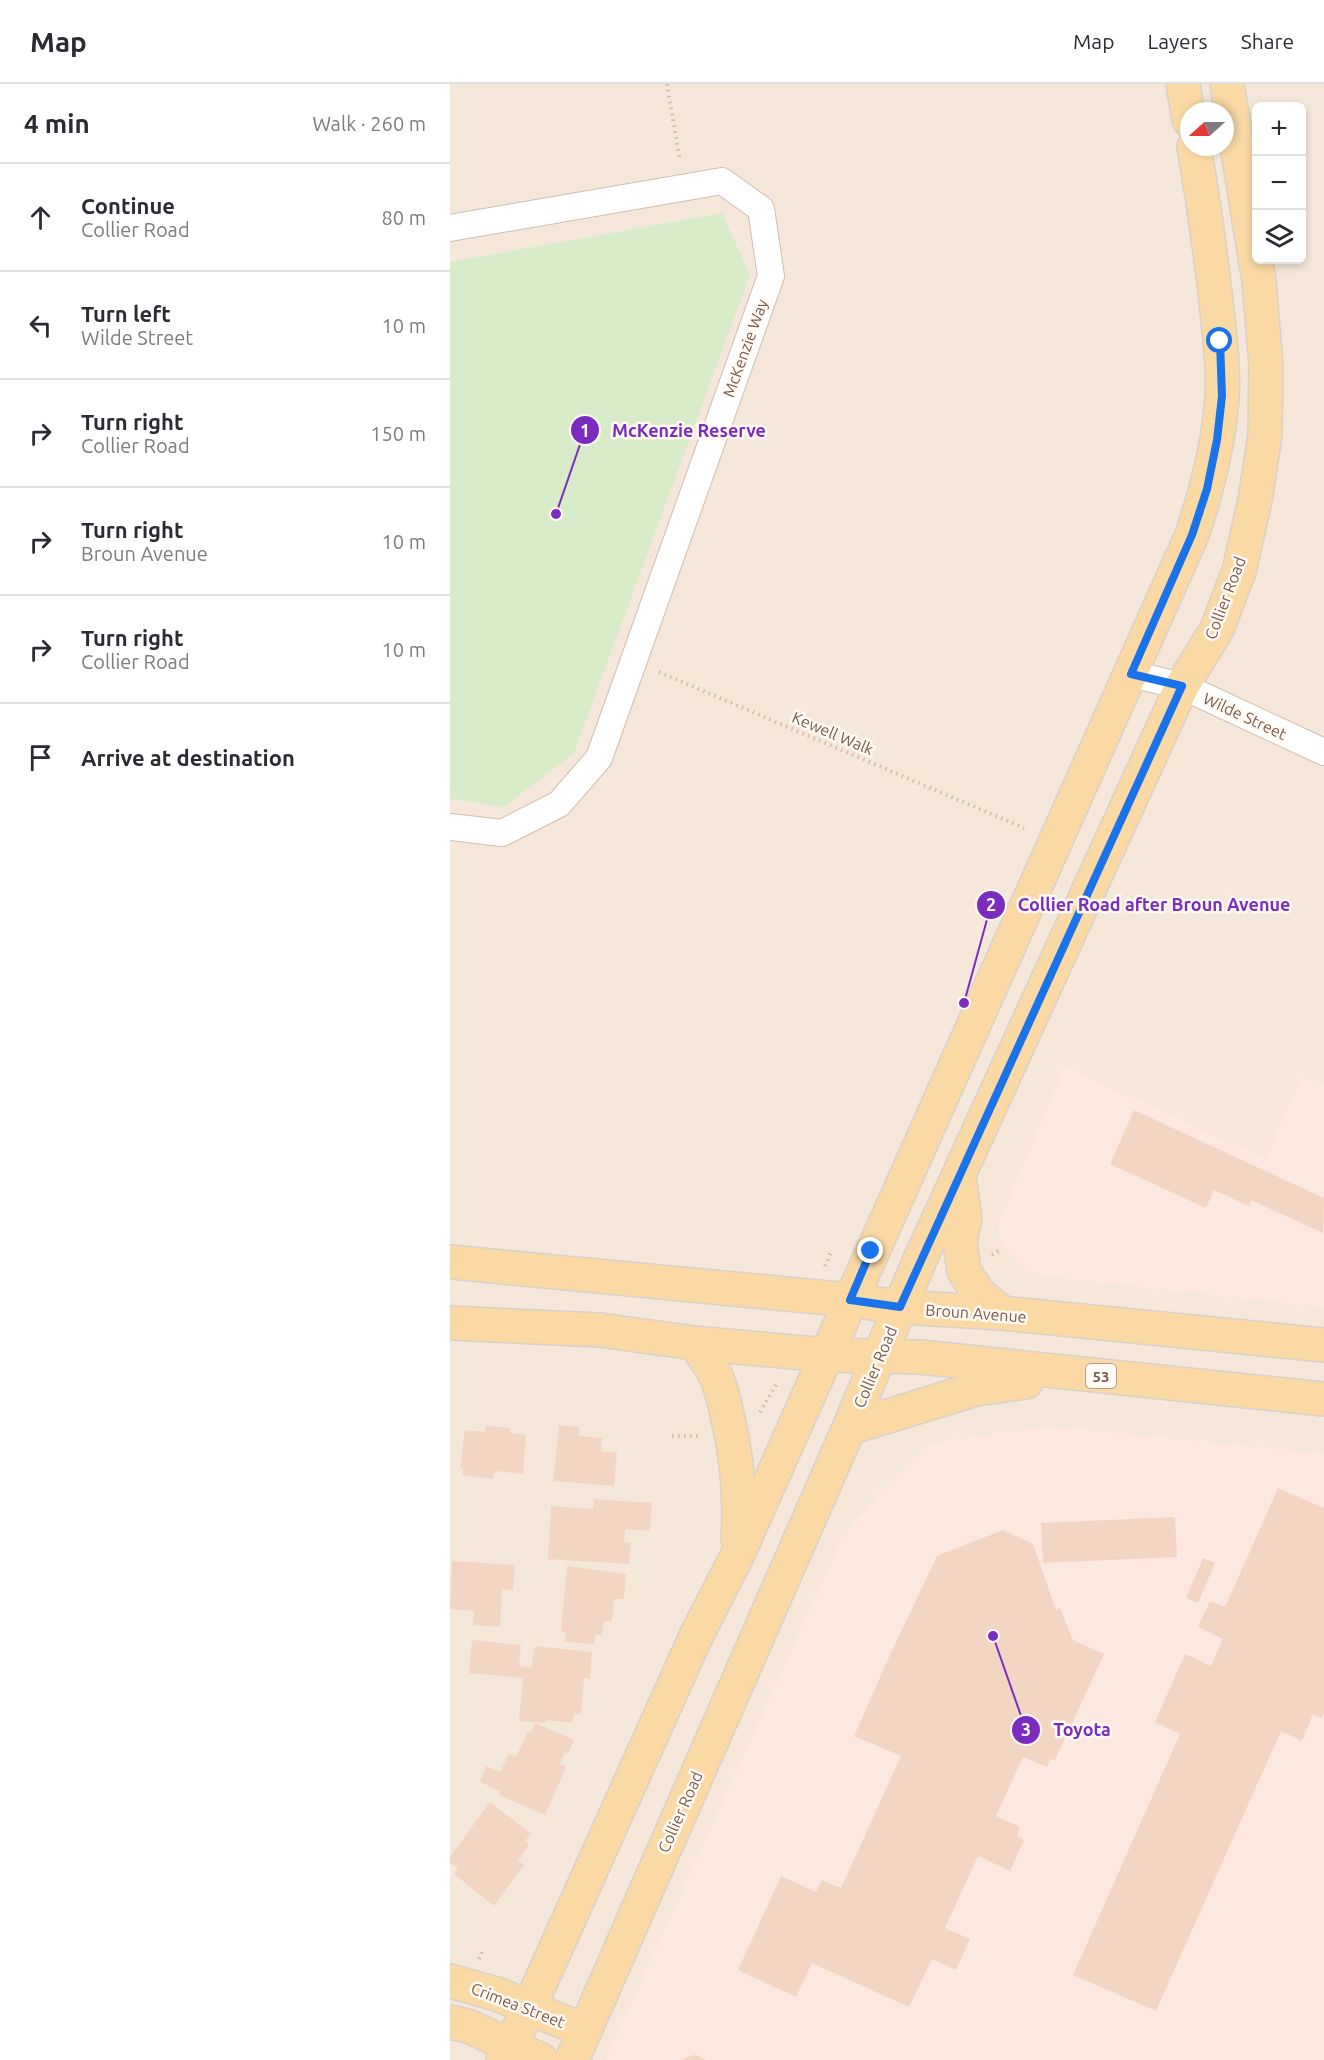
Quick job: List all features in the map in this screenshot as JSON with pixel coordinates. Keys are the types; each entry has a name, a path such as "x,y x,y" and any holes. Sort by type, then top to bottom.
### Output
{"main road":[{"path":"1183,84 1186,102"},
{"name":"Collier Road","path":"572,2060 849,1428 878,1356 1182,686 1217,629 1239,571 1255,500 1265,435 1266,366 1259,281 1227,84"},
{"path":"506,2053 529,2008 682,1667 737,1556 1192,535 1207,489 1217,440 1222,396 1220,341 1196,156"},
{"path":"959,1176 965,1218 960,1242 964,1271 979,1294 1002,1314"},
{"name":"Broun Avenue","path":"450,1262 796,1297 850,1300 900,1307 1002,1314 1324,1345"},
{"name":"53","path":"450,1323 600,1330 826,1355 920,1357 1324,1399"},
{"path":"694,1342 710,1365 721,1387 731,1432 738,1471 737,1556"},
{"path":"849,1428 976,1389 1088,1375"},
{"name":"Crimea Street","path":"450,1981 497,1994 585,2031"},
{"path":"450,2022 468,2026 506,2053 541,2060"}],"street":[{"name":"McKenzie Way","path":"450,228 722,181 761,209 771,276 599,758 560,804 502,834 450,827"},
{"name":"Wilde Street","path":"1131,674 1182,686 1324,752"}],"path":[{"path":"667,84 685,188"},
{"name":"Kewell Walk","path":"633,661 1024,828"}],"shaded area":[{"path":"450,84 1324,84 1324,2060 450,2060"},
{"path":"1065,1067 1266,1160 1300,1079 1324,1083 1324,1307 1052,1277 1024,1269 1009,1254 998,1237 1000,1220"},
{"path":"1048,1426 1324,1454 1324,2060 606,2060 842,1539 857,1519 917,1454 934,1443"}],"green space":[{"path":"722,213 750,275 574,753 504,807 450,799 450,262"}],"building":[{"path":"1134,1110 1324,1198 1323,1233 1251,1200 1249,1206 1214,1190 1206,1208 1110,1164"},
{"path":"559,1425 579,1427 579,1436 602,1438 601,1451 617,1453 614,1486 553,1481"},
{"path":"486,1426 510,1428 510,1433 526,1435 523,1474 495,1471 493,1479 462,1475 463,1468 460,1468 465,1430 485,1432"},
{"path":"1278,1488 1324,1508 1324,1713 1322,1718 1313,1714 1302,1741 1281,1731 1156,2011 1073,1975 1180,1734 1155,1722 1185,1654 1211,1666 1223,1639 1198,1627 1210,1601 1225,1607"},
{"path":"594,1499 652,1503 650,1531 625,1529 624,1542 631,1543 629,1564 548,1559 551,1506 593,1509"},
{"path":"1175,1517 1177,1557 1043,1563 1041,1523"},
{"path":"1003,1530 1033,1544 1056,1610 1060,1608 1073,1640 1104,1654 1055,1760 1051,1759 1047,1767 1023,1757 996,1816 1020,1827 1017,1836 1024,1840 1010,1871 978,1856 945,1928 970,1939 956,1970 932,1959 909,2007 812,1963 796,1997 738,1970 781,1876 816,1892 822,1880 841,1888 901,1756 854,1736 889,1657 937,1556"},
{"path":"1203,1558 1215,1563 1198,1603 1186,1598"},
{"path":"452,1561 515,1565 513,1590 502,1589 500,1627 473,1625 474,1611 450,1609"},
{"path":"567,1566 626,1574 624,1599 614,1599 612,1621 604,1621 602,1635 595,1635 594,1644 565,1642 566,1632 561,1631"},
{"path":"472,1640 521,1645 519,1666 531,1668 535,1646 592,1652 590,1678 584,1678 581,1714 574,1713 572,1723 547,1720 545,1723 519,1721 523,1678 469,1673"},
{"path":"535,1723 574,1740 568,1754 565,1752 560,1764 566,1767 545,1815 499,1795 500,1791 480,1782 486,1766 500,1772 509,1754 516,1757 528,1731 531,1732"},
{"path":"490,1802 531,1834 525,1841 529,1845 518,1860 524,1865 494,1906 454,1874 458,1869 450,1863 450,1857"},
{"path":"695,2055 706,2060 683,2060 684,2058"}],"place":[{"name":"McKenzie Reserve","path":"556,514"},
{"name":"Collier Road after Broun Avenue","path":"964,1003"},
{"name":"Toyota","path":"993,1636"}],"route":[{"path":"871,1251 850,1300 900,1307 1182,686 1131,674 1192,535 1207,489 1217,440 1222,396 1220,341"}]}
